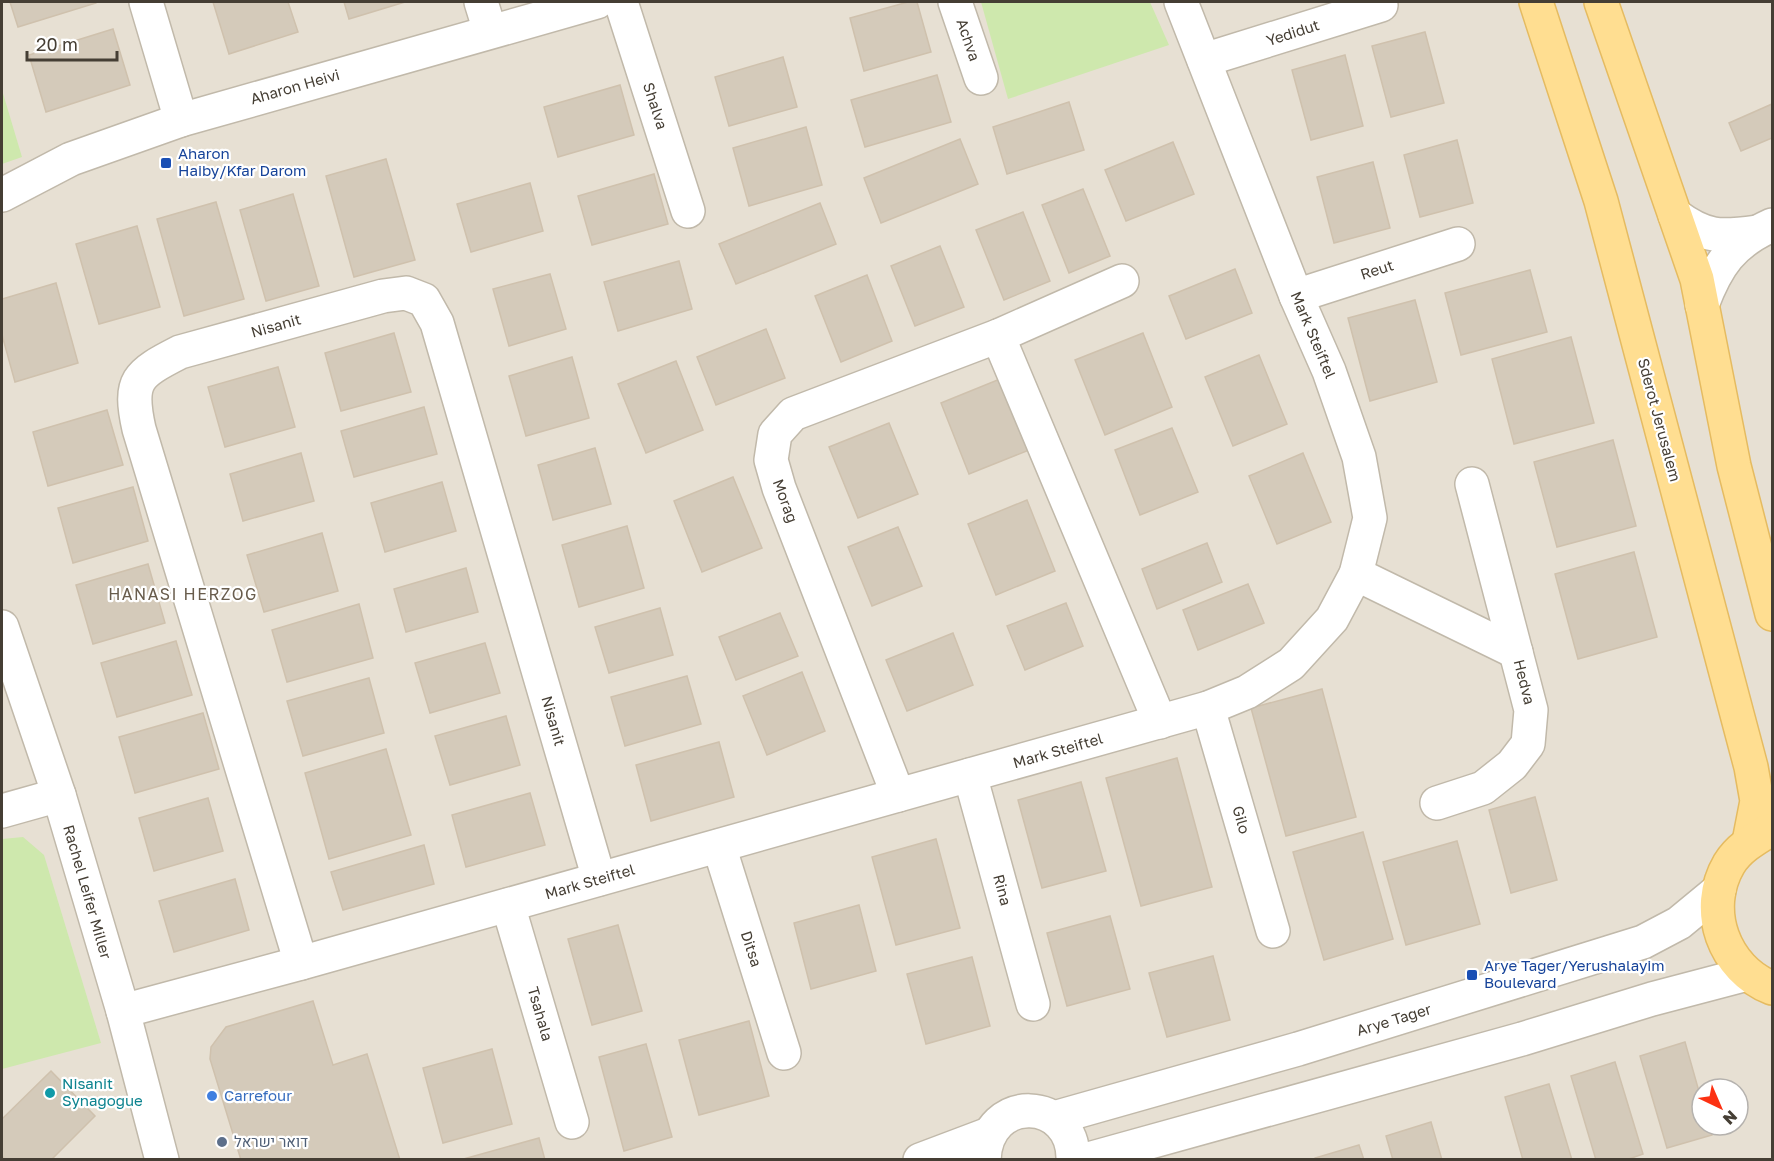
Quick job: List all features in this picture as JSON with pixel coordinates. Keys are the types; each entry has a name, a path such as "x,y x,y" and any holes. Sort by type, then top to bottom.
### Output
{"main road":[{"name":"Sderot Jerusalem","path":"1536,2 1601,201 1751,767 1761,836"},
{"path":"1601,2 1697,279 1734,466 1773,615"},
{"path":"1760,981 1731,957 1721,936 1717,914 1719,891 1730,864 1761,836"}],"street":[{"path":"146,2 181,120"},
{"name":"Aharon Heivi","path":"2,195 71,159 485,16 597,2"},
{"name":"Shalva","path":"621,2 688,211"},
{"name":"Achva","path":"955,2 981,78"},
{"name":"Mark Steiftel","path":"123,1011 1208,708 1248,692 1291,664 1332,619 1356,574 1370,518 1359,457 1329,370 1296,296 1182,2"},
{"name":"Yedidut","path":"1204,60 1381,4"},
{"path":"1675,215 1704,233 1727,236 1765,228"},
{"path":"1702,305 1711,280 1733,248 1765,228"},
{"name":"Reut","path":"1296,296 1458,244"},
{"name":"Morag","path":"898,795 779,488 771,460 775,434 793,414 998,336 1122,281"},
{"name":"Nisanit","path":"301,963 139,429 134,406 135,384 151,367 180,352 383,296 406,293 424,300 437,323 599,879"},
{"path":"998,336 1160,722"},
{"name":"Hedva","path":"1437,803 1483,788 1512,765 1528,744 1531,710 1472,484"},
{"name":"Hedva","path":"1356,574 1516,652"},
{"name":"Rachel Leifer Miller","path":"2,627 59,795 123,1011 162,1160"},
{"name":"Gilo","path":"1208,708 1273,931"},
{"name":"Rina","path":"970,775 1034,1004"},
{"path":"2,811 59,795"},
{"name":"Ditsa","path":"719,846 784,1053"},
{"name":"Arye Tager","path":"1054,1118 1298,1049 1642,942 1679,923 1719,891"},
{"name":"Tsahala","path":"508,905 572,1122"},
{"path":"1085,1160 1522,1039 1652,999 1760,981"},
{"path":"920,1160 987,1147 998,1122 1011,1114 1025,1110 1040,1112 1054,1118 1063,1126 1070,1138 1073,1160"}],"shaded area":[{"path":"2,2 1772,2 1772,1159 2,1160"}],"green space":[{"path":"981,2 1150,2 1169,45 1008,99"},
{"path":"2,90 22,157 2,164"},
{"path":"23,837 44,855 101,1043 2,1069 2,839"}],"building":[{"path":"10,2 96,2 96,3 18,27"},
{"path":"213,2 288,2 298,32 229,54"},
{"path":"344,2 405,2 349,19"},
{"path":"908,2 917,2 931,52 864,71 850,18"},
{"path":"113,29 130,85 46,112 29,55"},
{"path":"1425,32 1444,103 1391,117 1372,46"},
{"path":"1345,55 1363,126 1311,140 1292,70"},
{"path":"783,57 797,107 729,126 715,77"},
{"path":"937,75 951,122 865,147 851,100"},
{"path":"620,85 634,135 558,157 544,107"},
{"path":"1069,102 1084,150 1007,174 993,127"},
{"path":"1772,104 1772,138 1741,151 1729,123"},
{"path":"806,127 822,185 749,206 733,148"},
{"path":"960,139 978,184 881,223 864,178"},
{"path":"1457,140 1473,203 1420,217 1404,155"},
{"path":"1173,142 1194,194 1126,221 1105,170"},
{"path":"386,159 415,260 354,277 326,176"},
{"path":"1373,162 1390,228 1334,243 1317,177"},
{"path":"654,174 668,224 592,245 578,196"},
{"path":"530,183 543,231 471,252 457,204"},
{"path":"1083,189 1110,256 1069,273 1042,205"},
{"path":"293,194 319,286 266,301 240,210"},
{"path":"216,202 244,299 184,316 157,219"},
{"path":"820,203 836,244 736,284 719,244"},
{"path":"1023,212 1050,281 1004,300 976,230"},
{"path":"137,226 160,307 99,324 76,244"},
{"path":"940,246 964,307 915,326 891,266"},
{"path":"679,261 692,309 618,331 604,282"},
{"path":"1235,269 1252,313 1186,339 1169,296"},
{"path":"1530,270 1547,332 1461,355 1445,293"},
{"path":"550,274 566,329 509,346 493,289"},
{"path":"867,275 892,341 841,362 815,296"},
{"path":"56,283 78,363 15,382 2,335 2,299"},
{"path":"1415,300 1437,382 1370,401 1348,318"},
{"path":"766,329 785,378 716,405 697,357"},
{"path":"394,333 411,392 341,411 325,353"},
{"path":"1143,333 1172,407 1105,435 1075,360"},
{"path":"1571,337 1594,423 1514,444 1492,359"},
{"path":"1259,355 1287,424 1233,446 1205,377"},
{"path":"572,357 589,418 526,436 509,376"},
{"path":"676,361 703,430 646,453 618,384"},
{"path":"278,367 295,427 225,447 208,387"},
{"path":"1000,379 1029,450 969,474 941,403"},
{"path":"424,407 437,454 354,477 341,431"},
{"path":"107,410 123,465 48,486 33,432"},
{"path":"889,423 918,494 858,518 829,447"},
{"path":"1172,428 1198,492 1140,515 1115,450"},
{"path":"1613,440 1636,526 1557,547 1534,462"},
{"path":"595,448 611,504 553,520 538,465"},
{"path":"301,453 314,501 243,521 230,474"},
{"path":"1303,453 1331,522 1277,544 1249,476"},
{"path":"733,477 762,548 702,572 674,501"},
{"path":"442,482 456,531 385,552 371,503"},
{"path":"133,487 148,541 73,563 58,508"},
{"path":"1027,500 1055,571 996,595 968,524"},
{"path":"627,526 644,588 579,607 562,545"},
{"path":"898,527 922,586 872,606 848,547"},
{"path":"322,533 338,591 264,612 247,555"},
{"path":"1207,543 1222,582 1157,609 1142,569"},
{"path":"1634,552 1657,637 1578,659 1555,574"},
{"path":"148,564 165,623 93,644 76,585"},
{"path":"466,568 478,612 406,632 394,589"},
{"path":"1248,584 1264,623 1198,650 1183,610"},
{"path":"1066,603 1083,646 1025,670 1007,626"},
{"path":"359,604 373,658 287,682 272,630"},
{"path":"660,608 673,655 609,673 595,627"},
{"path":"780,613 798,656 736,680 719,637"},
{"path":"953,633 973,685 907,711 886,660"},
{"path":"176,641 192,695 117,717 101,663"},
{"path":"485,643 500,693 430,713 415,663"},
{"path":"802,672 825,731 767,755 743,696"},
{"path":"687,676 701,724 625,746 611,697"},
{"path":"369,678 384,733 303,756 287,701"},
{"path":"1322,689 1356,817 1286,836 1251,708"},
{"path":"203,713 219,769 135,793 119,737"},
{"path":"506,716 520,765 450,785 435,736"},
{"path":"719,742 734,797 651,821 636,765"},
{"path":"386,749 411,835 329,859 305,773"},
{"path":"1177,758 1212,887 1141,906 1106,778"},
{"path":"1081,782 1106,871 1042,888 1018,800"},
{"path":"530,793 545,845 466,867 452,815"},
{"path":"1535,797 1557,880 1511,893 1489,810"},
{"path":"208,798 223,851 154,871 139,818"},
{"path":"1363,832 1393,939 1324,960 1293,852"},
{"path":"936,839 960,928 896,945 872,857"},
{"path":"1457,841 1480,924 1406,945 1383,862"},
{"path":"424,845 434,884 343,910 331,872"},
{"path":"235,879 249,930 174,952 159,901"},
{"path":"859,905 876,971 811,989 794,923"},
{"path":"1110,916 1130,989 1067,1006 1047,933"},
{"path":"618,925 642,1011 592,1025 568,939"},
{"path":"1213,956 1230,1020 1167,1037 1149,973"},
{"path":"972,957 990,1026 926,1044 907,974"},
{"path":"313,1001 333,1065 367,1054 400,1160 241,1160 210,1059 211,1047 226,1027"},
{"path":"749,1021 769,1096 699,1115 679,1040"},
{"path":"1685,1042 1695,1077 1690,1077 1690,1137 1705,1137 1667,1148 1640,1056"},
{"path":"646,1044 672,1137 624,1151 599,1057"},
{"path":"492,1049 512,1124 443,1143 423,1068"},
{"path":"1615,1062 1643,1154 1626,1160 1596,1160 1571,1076"},
{"name":"Nisanit Synagogue","path":"51,1071 95,1116 51,1160 5,1160 2,1156 2,1119"},
{"path":"1549,1084 1572,1160 1523,1160 1505,1097"},
{"path":"1431,1122 1442,1160 1393,1160 1386,1136"},
{"path":"539,1138 545,1160 460,1160"},
{"path":"1359,1145 1364,1160 1315,1160 1315,1158"}],"place":[{"name":"Aharon Haiby/Kfar Darom","path":"166,163"},
{"name":"Arye Tager/Yerushalayim Boulevard","path":"1472,975"},
{"name":"Nisanit Synagogue","path":"50,1093"},
{"name":"Carrefour","path":"212,1096"},
{"name":"דואר ישראל","path":"222,1142"}],"district":[{"name":"HANASI HERZOG","path":"183,594"}]}
